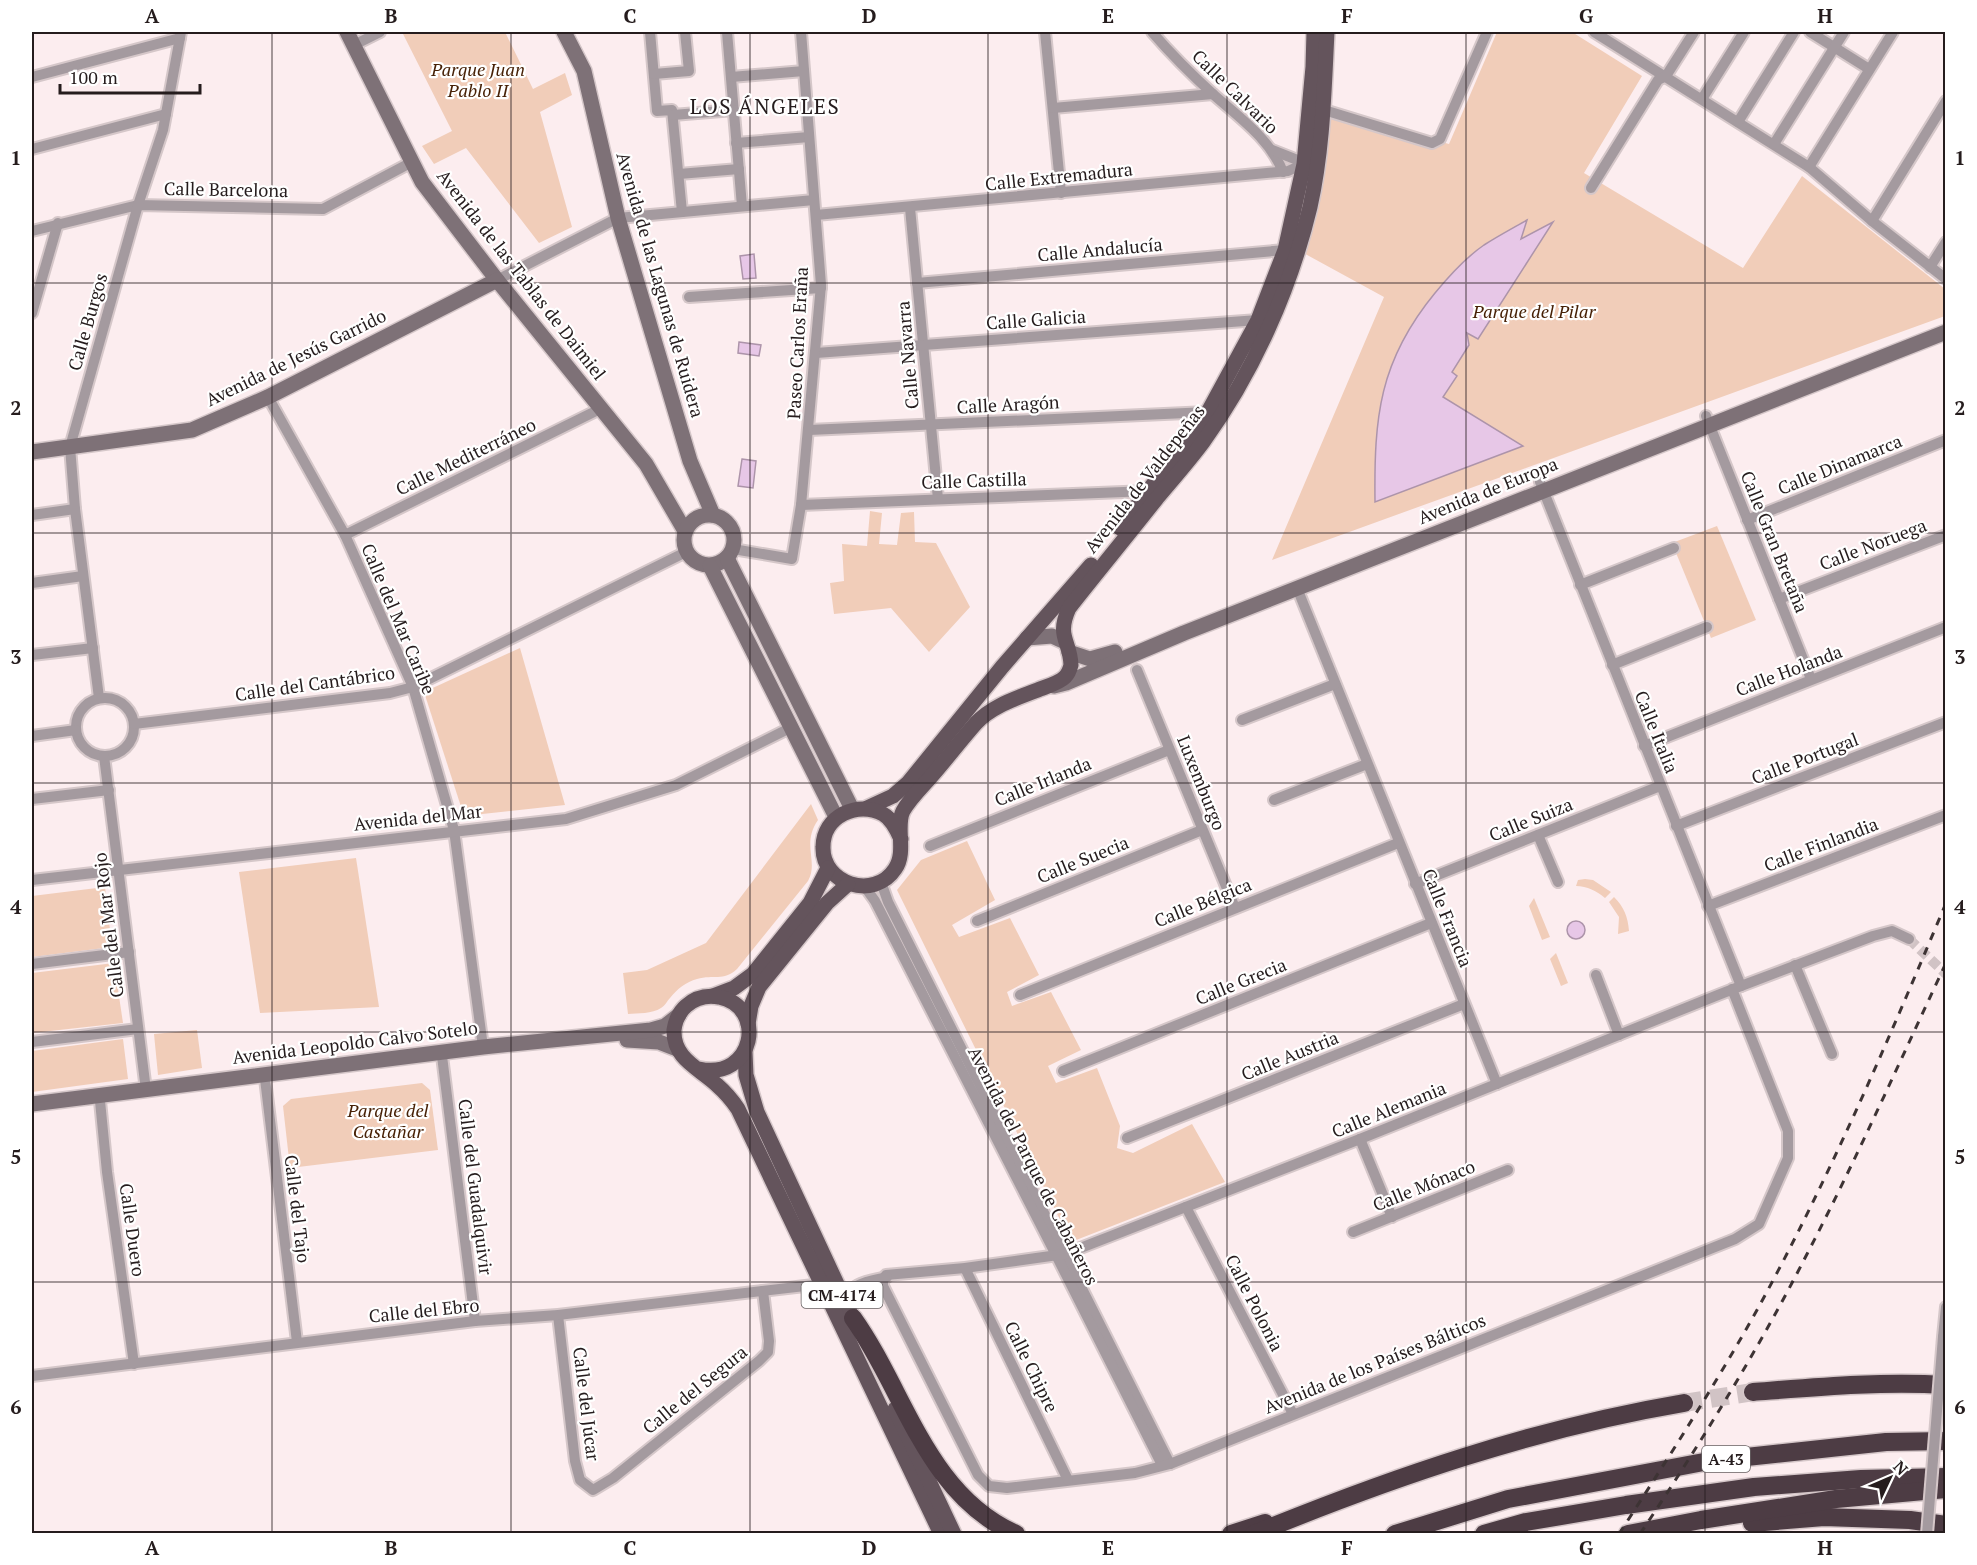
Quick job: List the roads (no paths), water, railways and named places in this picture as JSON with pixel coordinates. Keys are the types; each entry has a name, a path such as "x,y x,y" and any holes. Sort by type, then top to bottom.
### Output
{"highway":[{"path":"850,1311 874,1351 928,1454 961,1494 984,1514 1016,1533"},
{"path":"1753,1392 1854,1384 1946,1384"},
{"path":"1231,1533 1486,1450 1620,1413 1684,1403"},
{"name":"A-43","path":"1395,1533 1508,1499 1709,1461 1886,1442 1946,1441"},
{"name":"A-43","path":"1484,1533 1526,1522 1626,1504 1754,1487 1861,1479 1946,1477"},
{"path":"1916,1478 1946,1482"},
{"path":"1628,1533 1836,1499 1946,1489"},
{"path":"1254,1533 1346,1496"},
{"path":"1667,1533 1723,1525 1824,1517 1910,1520 1946,1525"}],"main road":[{"name":"Avenida de las Lagunas de Ruidera","path":"564,32 584,71 618,218 690,461 713,515"},
{"name":"Avenida de Valdepeñas","path":"901,839 902,813 978,722 999,706 1065,677 1071,665 1064,619 1069,608 1203,442 1246,374 1272,318 1298,250 1310,208 1314,32"},
{"name":"Avenida de Valdepeñas","path":"859,809 893,796 908,783 1026,638 1095,560 1208,412 1258,320 1286,250 1311,165 1324,110 1327,32"},
{"name":"Avenida de las Tablas de Daimiel","path":"350,38 422,182 497,280 645,464 685,531"},
{"name":"Avenida de Jesús Garrido","path":"32,452 192,430 268,397 497,280"},
{"name":"Avenida de Europa","path":"1026,638 1052,636 1090,659 1100,658 1542,486 1946,321"},
{"name":"Avenida de Europa","path":"1707,420 1946,332"},
{"name":"Avenida de Europa","path":"1046,687 1066,683 1542,486"},
{"path":"713,515 724,519 733,531 734,542 730,554 720,563 710,566 693,560 686,552 683,542 685,531 696,518 713,515"},
{"path":"730,554 859,809"},
{"path":"710,566 836,818"},
{"path":"859,809 884,814 895,825 901,839 901,856 895,870 881,882 865,887 848,884 837,877 828,868 824,858 824,837 829,825 836,818 859,809"},
{"path":"713,996 725,998 736,1005 743,1013 750,1033 745,1052 730,1067 710,1072 690,1065 677,1049 674,1038 679,1015 693,1000 734,988 753,974 810,903 828,868"},
{"path":"748,1024 751,1006 759,987 827,903 848,884"},
{"name":"Avenida Leopoldo Calvo Sotelo","path":"32,1104 483,1047 651,1030 664,1026 679,1015"},
{"name":"Avenida Leopoldo Calvo Sotelo","path":"32,1109 442,1056 638,1039 668,1044 677,1049"},
{"name":"CM-4174","path":"745,1052 746,1075 757,1112 954,1533"},
{"name":"CM-4174","path":"699,1069 738,1109 941,1533"}],"street":[{"path":"350,38 380,32"},
{"path":"650,32 657,111 672,110 673,115 682,212"},
{"path":"654,74 689,71 685,32"},
{"path":"727,32 742,206"},
{"name":"Paseo Carlos Eraña","path":"730,554 792,559 801,505 821,288 801,32"},
{"path":"1045,32 1061,193"},
{"name":"Calle Calvario","path":"1152,32 1172,55 1246,122 1271,150 1282,172"},
{"path":"1324,110 1432,143 1440,139 1487,32"},
{"path":"1594,32 1809,167 1872,221 1946,279"},
{"path":"1591,189 1658,80 1666,76 1694,32"},
{"path":"1702,99 1744,32"},
{"path":"1738,122 1794,32"},
{"path":"1810,32 1869,69"},
{"path":"1774,144 1844,32"},
{"path":"1809,167 1893,32"},
{"path":"32,77 180,35"},
{"name":"Calle Burgos","path":"70,447 138,205 163,130 180,35"},
{"path":"731,77 804,71"},
{"path":"1053,108 1213,94"},
{"path":"1872,221 1946,101"},
{"path":"673,115 734,110"},
{"path":"32,149 166,114"},
{"path":"736,143 809,137"},
{"name":"Calle Calvario","path":"1271,150 1311,165"},
{"name":"Calle Barcelona","path":"32,231 138,205 323,209 412,162"},
{"name":"Calle Extremadura","path":"816,215 1292,171 1311,165"},
{"path":"679,174 739,169"},
{"path":"497,280 618,218 814,200"},
{"name":"Calle Navarra","path":"910,208 938,499"},
{"path":"32,313 58,223"},
{"path":"1930,267 1946,242"},
{"name":"Calle Andalucía","path":"917,283 1286,250"},
{"path":"688,297 821,288"},
{"name":"Calle Galicia","path":"816,353 1258,320"},
{"name":"Calle del Mar Caribe","path":"268,397 345,536 413,687 454,830 483,1047"},
{"name":"Calle Mediterráneo","path":"345,536 602,408"},
{"name":"Calle Aragón","path":"809,430 1208,412"},
{"name":"Calle Gran Bretaña","path":"1707,420 1811,679"},
{"name":"Calle Dinamarca","path":"1747,520 1946,440"},
{"path":"70,447 75,509 99,698"},
{"name":"Calle Italia","path":"1542,486 1708,906 1737,987"},
{"name":"Calle Castilla","path":"801,505 1149,491"},
{"path":"32,515 75,509"},
{"name":"Calle Noruega","path":"1779,599 1946,535"},
{"path":"1581,585 1674,548"},
{"name":"Calle del Cantábrico","path":"134,724 390,693 413,687 686,552"},
{"path":"32,583 83,576"},
{"name":"Calle Francia","path":"1297,588 1497,1084"},
{"path":"1612,665 1707,627"},
{"name":"Calle Holanda","path":"1644,746 1946,627"},
{"path":"32,655 93,648"},
{"name":"Luxemburgo","path":"1137,670 1235,908"},
{"path":"1242,720 1335,684"},
{"path":"99,698 119,701 131,714 134,724 132,739 126,747 114,754 104,756 85,748 76,730 81,710 89,702 99,698"},
{"name":"Calle Portugal","path":"1676,826 1946,722"},
{"name":"Avenida del Mar","path":"32,880 566,819 676,785 792,727"},
{"path":"32,736 76,730"},
{"name":"Calle Irlanda","path":"930,846 1169,750"},
{"name":"Calle del Mar Rojo","path":"104,756 146,1090"},
{"path":"1274,800 1367,764"},
{"name":"Calle Suiza","path":"1415,884 1660,786"},
{"path":"32,799 109,790"},
{"name":"Calle Finlandia","path":"1708,906 1946,815"},
{"name":"Calle Suecia","path":"977,921 1202,830"},
{"path":"1538,835 1558,882"},
{"name":"Calle Bélgica","path":"1020,995 1398,843"},
{"name":"Avenida del Parque de Cabañeros","path":"881,882 888,902 1166,1464"},
{"name":"Avenida del Parque de Cabañeros","path":"865,887 1061,1254"},
{"name":"Calle Grecia","path":"1063,1071 1431,923"},
{"name":"Calle Alemania","path":"884,1277 1061,1254 1360,1140 1795,965 1884,932 1893,931 1909,939"},
{"path":"32,964 129,952"},
{"path":"1795,965 1832,1054"},
{"path":"1596,975 1619,1035"},
{"name":"Avenida de los Países Bálticos","path":"884,1277 883,1286 978,1475 988,1486 1007,1488 1135,1473 1166,1464 1735,1239 1759,1224 1788,1158 1788,1131 1737,987"},
{"name":"Calle Austria","path":"1127,1138 1464,1004"},
{"path":"32,1042 138,1029"},
{"name":"Calle del Guadalquivir","path":"442,1056 475,1321"},
{"name":"Calle del Tajo","path":"265,1079 297,1342"},
{"name":"Calle Duero","path":"100,1101 107,1172 135,1364"},
{"path":"1360,1140 1392,1217"},
{"name":"Calle Mónaco","path":"1353,1232 1508,1170"},
{"name":"Calle Polonia","path":"1186,1207 1293,1414"},
{"name":"Calle Chipre","path":"965,1268 1068,1480"},
{"path":"850,1311 848,1295 855,1286 884,1277"},
{"name":"Calle del Ebro","path":"32,1376 475,1321 558,1315 822,1284"},
{"name":"Calle del Segura","path":"593,1490 622,1470 768,1352 769,1341 763,1291"},
{"path":"1927,1533 1946,1307"},
{"name":"Calle del Júcar","path":"558,1315 575,1461 580,1480 593,1490"}],"tunnel":[{"path":"1909,939 1946,974"},
{"path":"1684,1403 1753,1392"}],"railway":[{"path":"1619,1534 1724,1367 1809,1211 1857,1109 1946,903"},
{"path":"1640,1534 1727,1397 1787,1292 1878,1110 1946,963"}],"district":[{"name":"LOS ÁNGELES","path":"765,107"}],"park label":[{"name":"Parque Juan Pablo II","path":"478,80"},
{"name":"Parque del Pilar","path":"1534,312"},
{"name":"Parque del Castañar","path":"388,1121"}]}
